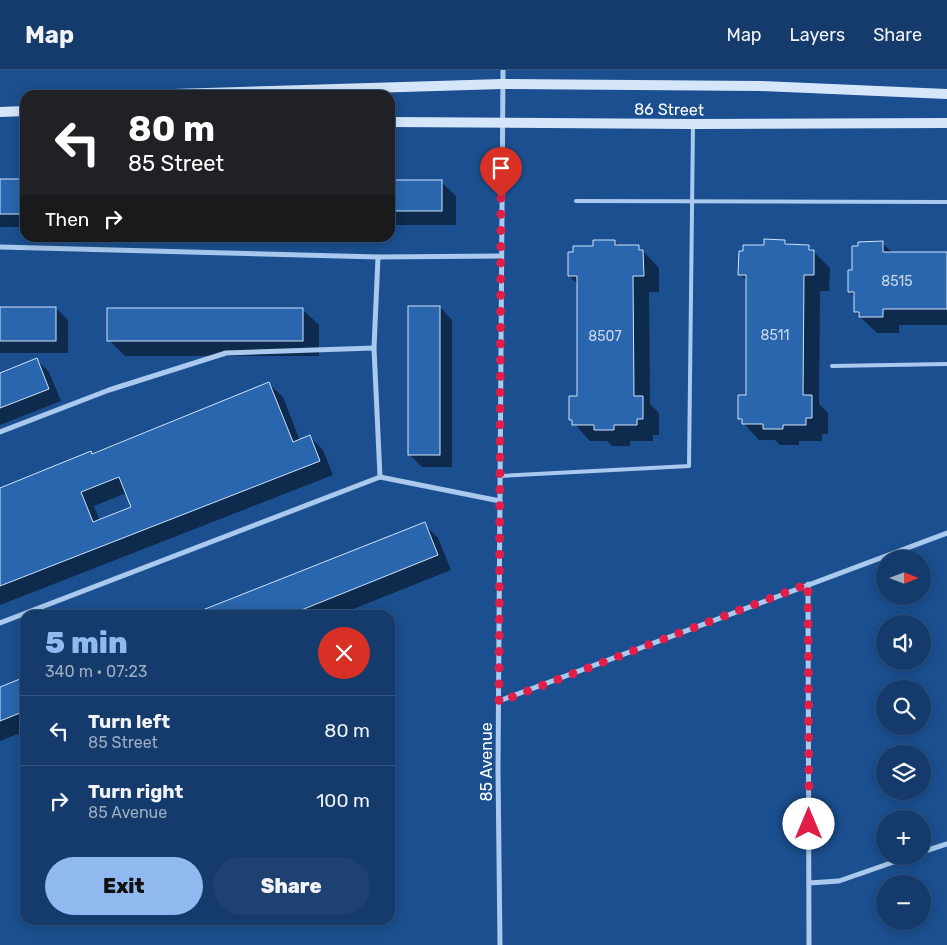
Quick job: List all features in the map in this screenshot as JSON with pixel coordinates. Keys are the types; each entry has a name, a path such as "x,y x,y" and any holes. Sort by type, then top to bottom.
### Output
{"main road":[{"name":"86 Street","path":"305,90 502,84 760,86 947,94"},
{"path":"0,112 20,111"},
{"name":"86 Street","path":"395,122 947,123"}],"street":[{"name":"85 Avenue","path":"500,945 499,702 502,70"},
{"path":"0,247 378,257 501,256"},
{"path":"378,257 374,348 380,477"},
{"path":"0,432 109,390 226,353 374,348"},
{"path":"34,610 380,477 500,501"},
{"path":"499,702 947,533"},
{"path":"808,584 809,945"},
{"path":"0,623 20,615"},
{"path":"931,849 947,844"},
{"path":"809,883 839,880 884,865"}],"lane":[{"path":"500,476 689,466 693,124"},
{"path":"576,201 947,202"},
{"path":"832,366 947,364"}],"building":[{"path":"0,179 20,179 20,214 0,214"},
{"path":"395,180 442,180 442,211 395,211"},
{"path":"764,239 785,240 785,244 809,245 809,250 814,250 814,275 804,275 803,395 812,395 812,418 806,418 806,425 783,425 783,429 763,429 763,424 742,424 742,419 738,419 738,395 746,395 746,275 738,275 739,251 743,251 743,245 764,245"},
{"path":"593,240 615,240 615,245 639,245 639,250 643,250 644,276 633,276 634,396 643,396 643,419 637,419 637,425 614,425 614,430 594,430 594,425 572,425 572,420 569,420 569,396 577,396 577,276 568,276 568,252 573,252 573,246 593,246"},
{"path":"883,241 883,252 947,252 947,309 883,309 883,317 859,317 859,312 854,312 854,292 848,292 848,270 852,270 852,246 858,246 858,242"},
{"path":"408,306 440,306 440,455 408,455"},
{"path":"0,307 56,307 56,341 0,341"},
{"path":"107,308 303,308 303,341 107,341"},
{"path":"37,358 49,389 0,408 0,373"},
{"path":"269,382 293,442 310,435 320,461 0,586 0,488 91,451 92,454","holes":["119,477 131,507 93,522 81,492"]},
{"path":"425,522 438,555 301,610 203,610"},
{"path":"20,679 20,713 0,721 0,687"}],"route":[{"path":"501,198 499,702 808,584 809,824"}]}
